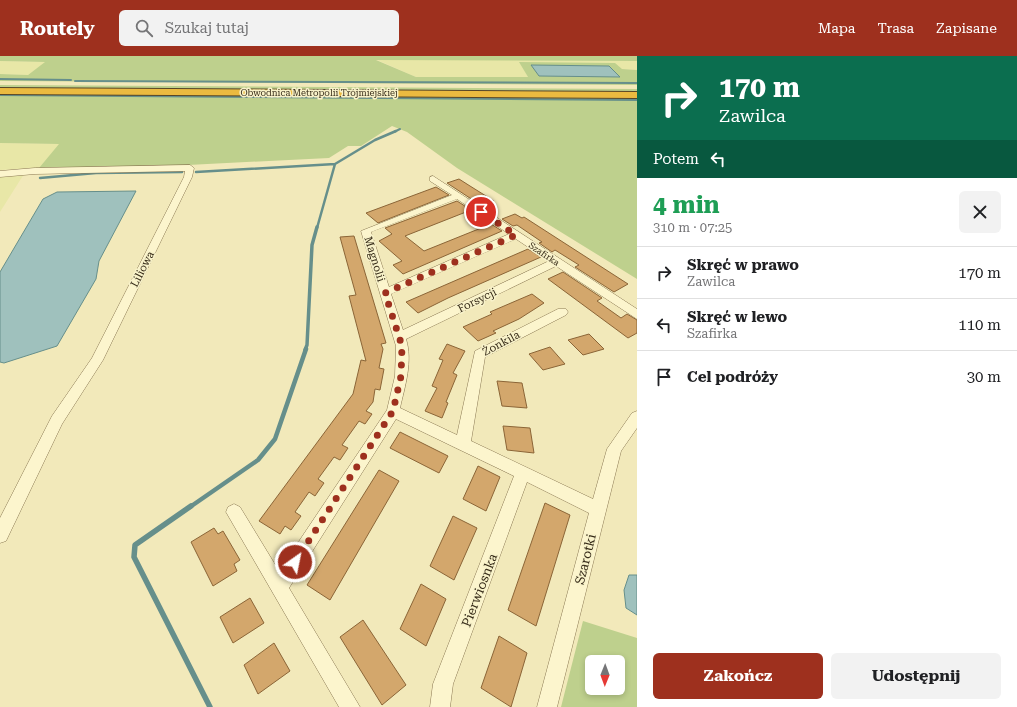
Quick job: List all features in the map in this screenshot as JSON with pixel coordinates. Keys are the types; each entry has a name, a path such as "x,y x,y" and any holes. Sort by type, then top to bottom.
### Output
{"highway":[{"name":"Obwodnica Metropolii Trójmiejskiej","path":"0,83 637,88"},
{"name":"Obwodnica Metropolii Trójmiejskiej","path":"0,91 637,95"}],"street":[{"name":"Liliowa","path":"0,174 35,171 190,168 188,177 97,360 57,420 0,535"},
{"name":"Szafirka","path":"433,179 637,316"},
{"name":"Magnolii","path":"279,587 393,411 401,376 402,357 399,337 366,231 458,196"},
{"path":"385,293 516,235"},
{"name":"Forsycji","path":"399,337 555,262"},
{"name":"Żonkila","path":"463,444 479,354 562,312"},
{"path":"393,411 598,509"},
{"name":"Szarotki","path":"547,707 614,449 637,417"},
{"name":"Pierwiosnka","path":"440,707 444,684 524,473"},
{"path":"234,512 350,707"}],"shaded area":[{"path":"375,59 637,61 637,70 520,62 528,77 416,77"},
{"path":"0,61 46,62 28,75 0,74"},
{"path":"0,143 60,144 39,168 0,170"},
{"path":"24,174 0,212 0,176"}],"green space":[{"path":"0,56 637,56 637,61 376,60 416,77 528,77 519,62 615,63 622,69 637,70 637,85 0,81 0,74 28,75 45,62 0,61"},
{"path":"0,85 637,89 637,93 0,89"},
{"path":"0,93 637,97 637,279 457,168 407,132 392,126 361,146 348,146 329,158 188,165 39,168 59,144 0,143"},
{"path":"583,621 637,638 637,707 561,707"}],"water":[{"path":"531,65 609,66 620,77 539,76"},
{"path":"136,191 99,261 96,279 57,346 4,363 0,362 0,272 43,199 57,192"},
{"path":"629,575 637,575 637,615 626,608 624,590"}],"building":[{"path":"459,179 494,201 482,206 447,183"},
{"path":"436,187 449,195 378,223 366,213"},
{"path":"457,201 471,210 405,236 424,251 491,224 502,231 403,274 393,265 402,261 379,241 392,234 385,228"},
{"path":"515,214 522,218 524,217 628,284 614,292 575,267 579,265 555,250 552,252 539,243 542,242 517,225 513,226 502,219"},
{"path":"354,236 386,343 381,344 383,349 379,368 384,369 380,390 375,389 373,402 366,411 372,414 365,424 359,421 342,445 348,448 340,460 334,457 318,479 324,483 315,496 309,492 295,512 301,516 291,530 285,526 280,534 259,521 353,394 361,360 366,361 349,296 356,295 340,237"},
{"path":"528,249 541,257 448,298 418,313 406,302"},
{"path":"563,272 602,298 597,301 621,318 627,314 637,320 637,333 628,338 548,279"},
{"path":"532,294 544,303 519,319 493,331 496,333 478,341 463,327 492,314 490,312"},
{"path":"589,334 604,349 583,355 568,340"},
{"path":"447,344 465,351 453,373 457,375 446,402 448,403 442,418 425,411 437,388 432,386 443,360 439,359"},
{"path":"550,347 565,364 543,370 529,354"},
{"path":"497,381 522,383 527,408 502,406"},
{"path":"503,426 530,428 534,453 507,450"},
{"path":"400,432 448,456 439,473 390,448"},
{"path":"478,466 500,477 486,511 463,499"},
{"path":"379,470 399,481 330,600 307,585"},
{"path":"545,503 570,515 536,626 508,610"},
{"path":"453,516 477,528 454,580 430,566"},
{"path":"214,528 218,534 223,531 240,560 234,564 237,571 213,586 191,542"},
{"path":"421,584 446,599 426,646 400,629"},
{"path":"250,598 264,623 233,643 220,617"},
{"path":"363,620 406,685 382,705 340,637"},
{"path":"499,636 527,653 511,707 481,688"},
{"path":"274,643 290,671 258,694 244,665"}],"waterway":[{"path":"0,79 71,80"},
{"path":"75,81 637,83"},
{"path":"0,95 637,100"},
{"path":"396,131 400,129"},
{"path":"335,164 375,140 396,131"},
{"path":"196,172 335,164"},
{"path":"317,228 335,164"},
{"path":"40,178 96,173 182,172"},
{"path":"305,350 307,345 312,245 317,227"},
{"path":"190,507 258,460 275,439 306,349"},
{"path":"191,506 135,545 134,557 210,707"}],"route":[{"path":"295,562 393,411 401,376 402,346 385,293 516,235 481,212"}]}
